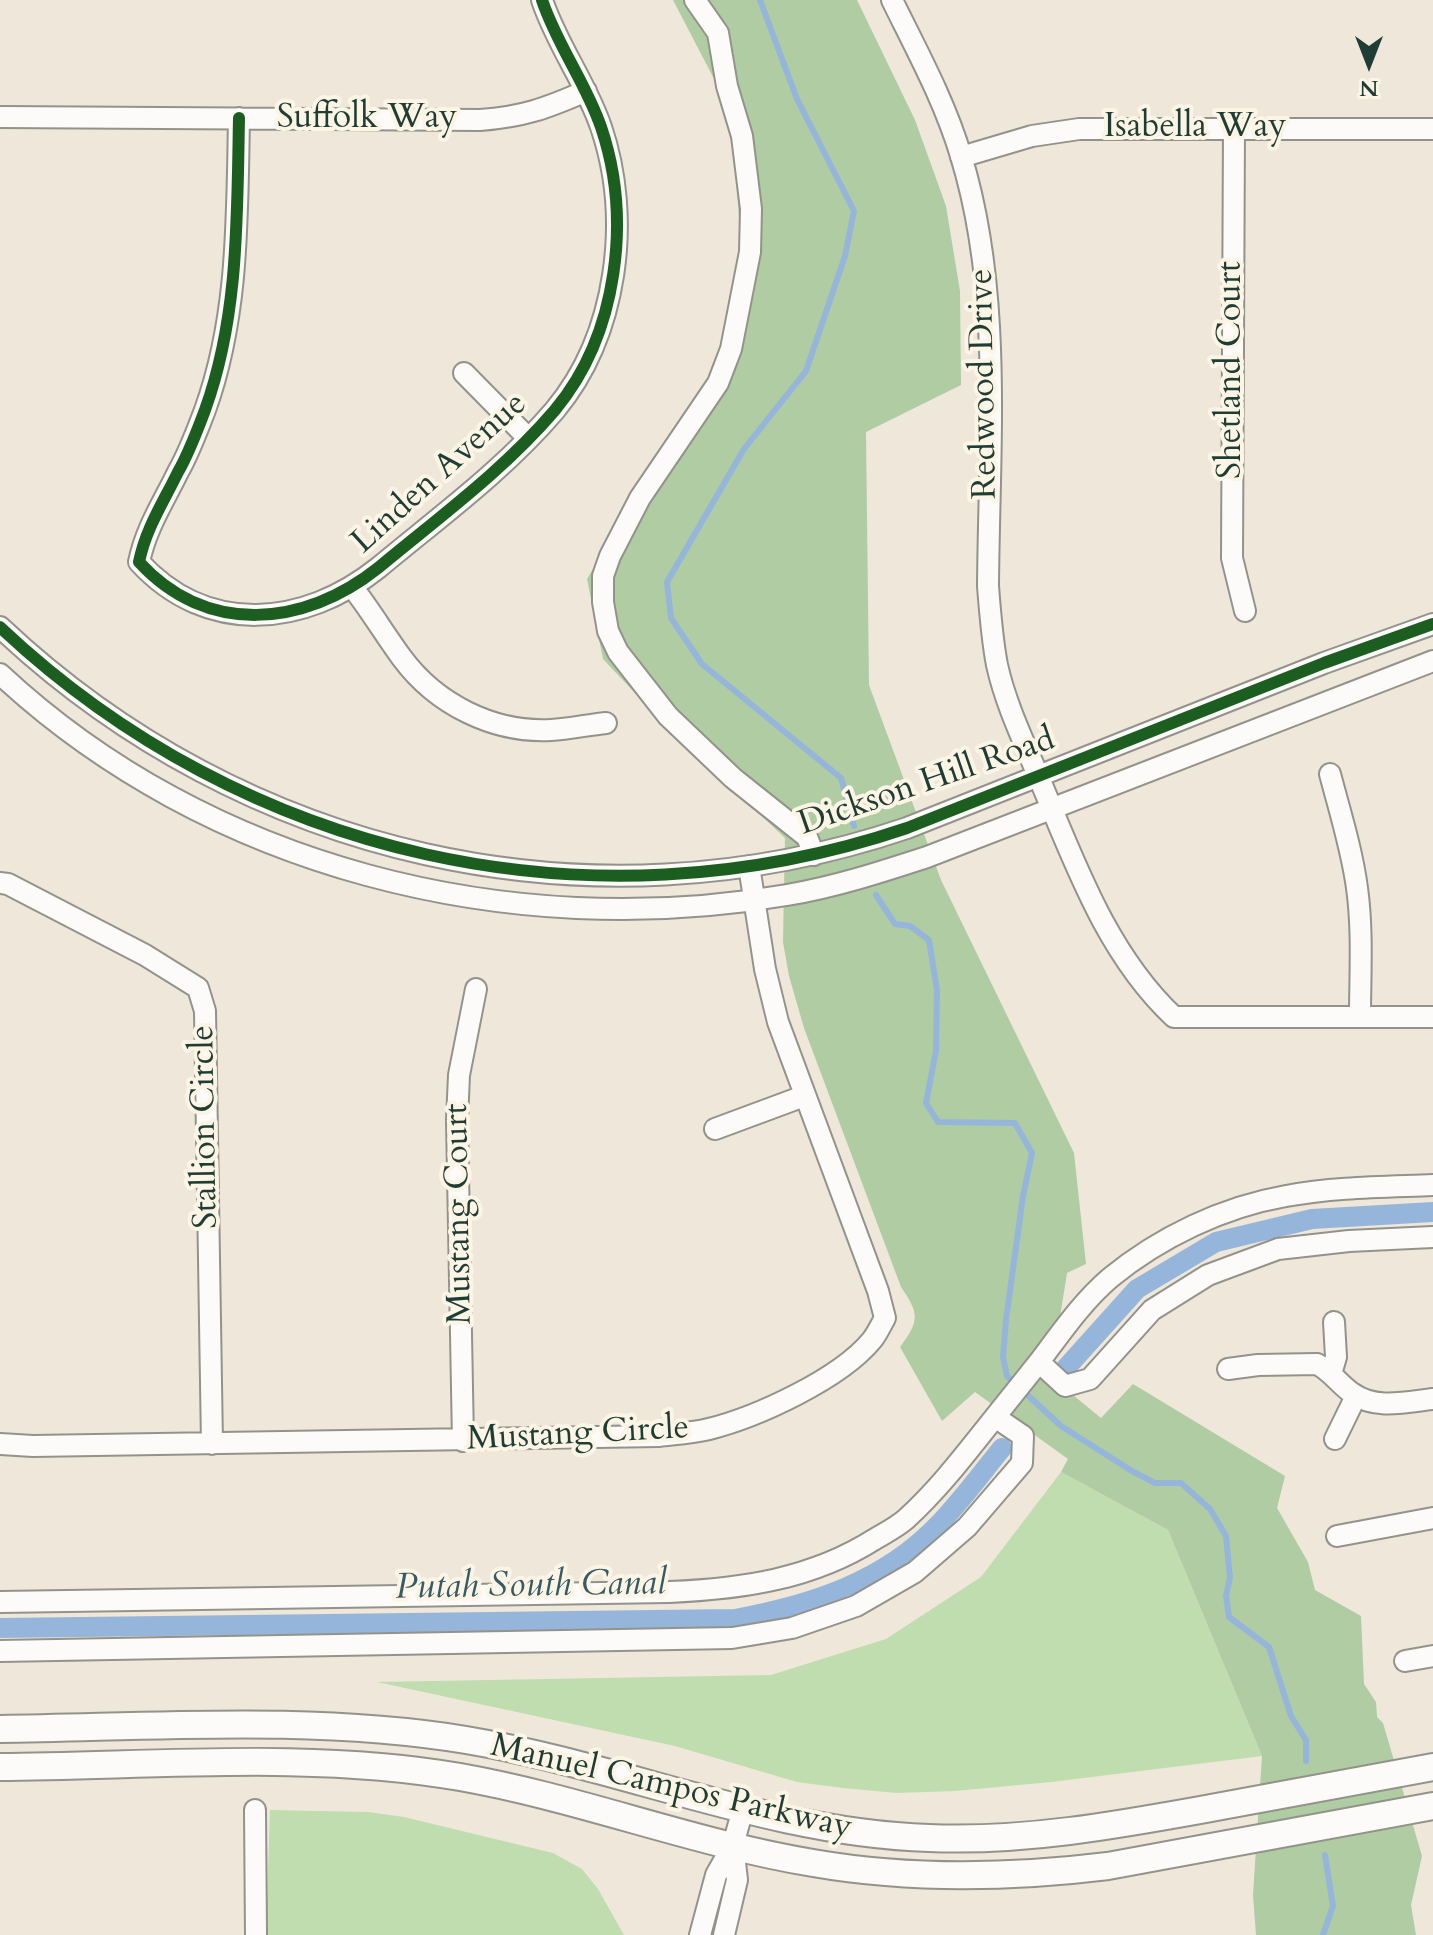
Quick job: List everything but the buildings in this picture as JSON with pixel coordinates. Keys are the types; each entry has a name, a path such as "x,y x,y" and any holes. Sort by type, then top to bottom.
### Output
{"main road":[{"name":"Manuel Campos Parkway","path":"0,1729 323,1725 405,1731 549,1758 810,1825 876,1835 989,1838 1104,1828 1433,1767"},
{"name":"Manuel Campos Parkway","path":"0,1767 324,1764 400,1769 461,1777 813,1863 871,1871 990,1876 1108,1866 1433,1806"}],"street":[{"name":"Linden Avenue","path":"239,118 234,280 221,352 206,407 181,468 144,537 139,562 156,580 180,595 232,612 257,615 282,613 329,601 353,588 528,438 557,407 578,375 594,341 614,272 618,228 613,175 601,127 542,0"},
{"path":"695,0 718,33 727,86 742,136 751,209 750,252 731,349 718,383 640,498 610,556 603,576 603,602 608,631 618,652 668,716 733,778 807,837 814,855"},
{"name":"Redwood Drive","path":"892,0 946,115 961,157 980,238 988,311 988,586 998,667 1011,708 1052,808 1107,930 1152,993 1174,1017 1360,1017"},
{"name":"Suffolk Way","path":"0,117 495,119 540,111 586,91"},
{"name":"Shetland Court","path":"1234,128 1232,558 1245,611"},
{"name":"Isabella Way","path":"961,157 1032,136 1079,129 1433,129"},
{"path":"464,373 528,438"},
{"path":"353,588 423,682 476,718 515,727 549,730 606,723"},
{"name":"Dickson Hill Road","path":"0,627 76,693 166,753 247,795 306,820 357,837 463,863 565,874 670,874 749,866 814,855 907,828 1336,658 1433,624"},
{"name":"Dickson Hill Road","path":"0,674 65,728 149,783 232,826 348,871 458,896 564,909 670,909 754,900 824,887 927,857 1433,661"},
{"path":"1330,774 1348,839 1357,888 1360,1017 1433,1017"},
{"name":"Mustang Circle","path":"0,1444 463,1441 659,1436 709,1429 761,1412 807,1390 847,1362 873,1340 885,1318 878,1291 778,1022 765,969 749,866"},
{"name":"Stallion Circle","path":"0,883 8,884 145,955 198,988 205,1011 212,1444"},
{"name":"Mustang Court","path":"463,1441 457,1120 459,1075 476,989"},
{"path":"715,1129 804,1096"},
{"path":"0,1602 669,1592 723,1590 786,1579 847,1557 903,1521 942,1483 1071,1319 1109,1280 1154,1246 1224,1213 1286,1196 1346,1189 1433,1185"},
{"path":"1036,1366 1065,1386 1090,1379 1152,1310 1208,1275 1278,1249 1349,1241 1433,1237"},
{"path":"1331,1374 1336,1357 1334,1322"},
{"path":"1228,1369 1317,1364 1356,1396 1378,1403 1433,1399"},
{"path":"1335,1439 1356,1396"},
{"path":"0,1651 732,1638 792,1628 856,1606 915,1572 967,1527 1022,1463 1023,1436 999,1412"},
{"path":"1337,1536 1433,1518"},
{"path":"1405,1661 1433,1656"},
{"path":"700,1935 716,1875 733,1845 743,1809"},
{"path":"255,1810 256,1935"},
{"path":"724,1935 737,1880 733,1845"}],"green space":[{"path":"673,0 857,0 915,120 946,206 960,291 961,385 866,432 869,685 941,880 1074,1153 1086,1264 1067,1273 1060,1317 1029,1359 1101,1418 1133,1384 1285,1476 1277,1508 1308,1562 1315,1590 1361,1616 1364,1684 1376,1702 1377,1717 1383,1723 1422,1856 1411,1905 1416,1935 1256,1935 1253,1895 1262,1756 1168,1530 1061,1472 1068,1459 975,1392 942,1421 900,1347 914,1323 914,1311 901,1287 804,1028 789,976 783,942 785,838 665,725 603,659 587,579 718,368 735,304 740,232 735,164 724,98"},
{"path":"1061,1472 1168,1530 1262,1756 1051,1782 897,1793 797,1782 675,1746 377,1682 771,1675 886,1639 981,1577"},
{"path":"270,1810 368,1812 404,1817 553,1853 582,1869 598,1889 624,1935 266,1935"}],"waterway":[{"path":"760,0 797,99 854,211 845,256 806,371 744,449 667,582 671,618 702,664 841,778 854,826"},
{"path":"876,895 895,924 910,926 929,940 937,990 936,1051 926,1103 938,1122 1015,1123 1032,1153 1006,1320 1003,1357 1007,1376 1061,1426 1155,1483 1181,1483 1210,1509 1226,1536 1230,1578 1226,1596 1229,1617 1269,1647 1291,1716 1306,1740 1306,1761"},
{"name":"Putah South Canal","path":"1066,1368 1137,1289 1216,1242 1312,1219 1433,1212"},
{"name":"Putah South Canal","path":"0,1628 735,1619 818,1598 870,1576 895,1561 939,1524 1002,1448"},
{"path":"1323,1935 1333,1906 1325,1855"}],"cycle path":[{"path":"239,118 234,266 216,374 202,418 150,527 139,562 166,586 195,602 225,612 256,615 288,612 319,602 349,588 378,568 470,493 535,432 576,380 593,347 605,311 617,236 611,162 595,111 555,33 542,0"},
{"path":"0,627 96,706 200,771 310,820 426,854 545,873 665,874 787,860 907,828 1324,663 1433,624"}]}
